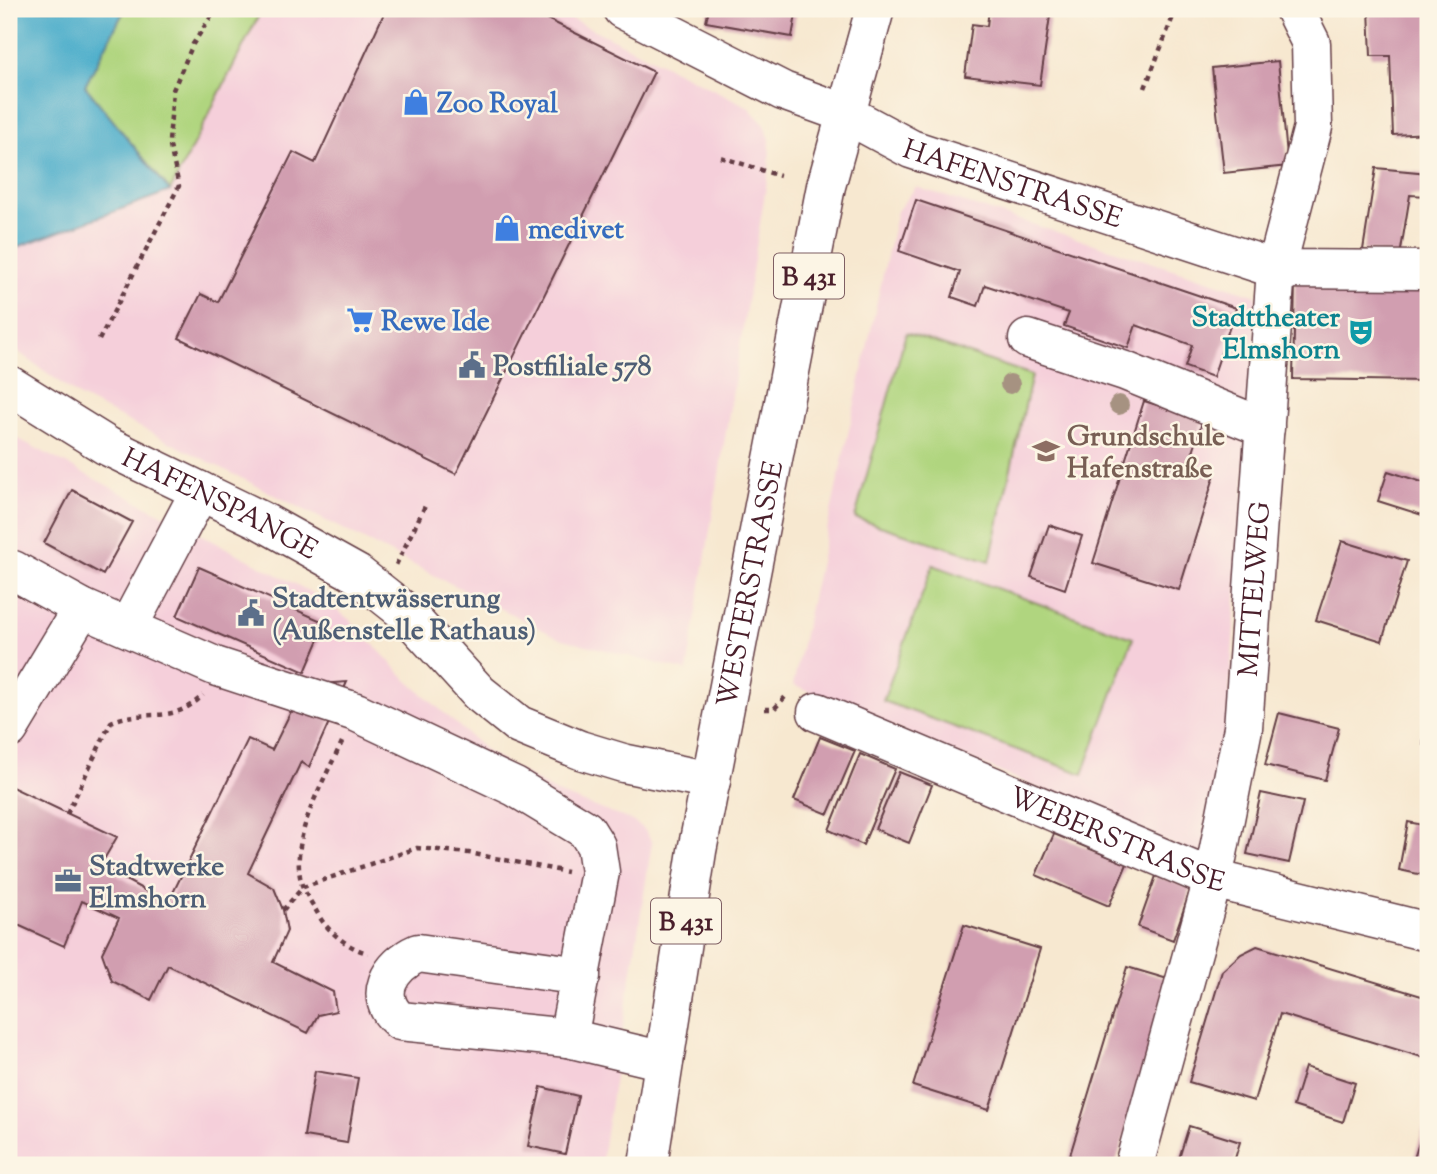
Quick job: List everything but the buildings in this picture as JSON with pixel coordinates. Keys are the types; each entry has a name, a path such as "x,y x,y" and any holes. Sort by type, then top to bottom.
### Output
{"street":[{"name":"HAFENSTRASSE","path":"622,9 783,91 844,113 911,149 1276,269 1428,270"},
{"name":"WESTERSTRASSE","path":"648,1165 711,781 826,186 844,113 875,9"},
{"name":"MITTELWEG","path":"1133,1165 1213,878 1243,729 1276,269 1313,127 1311,43 1294,9"},
{"path":"1028,339 1125,371 1265,428"},
{"name":"HAFENSPANGE","path":"9,385 107,446 200,491 357,574 405,612 479,693 519,725 580,750 623,763 711,781"},
{"path":"128,627 200,491"},
{"path":"13,570 82,608 215,666 356,712 515,788 586,830 597,846 600,872 568,1038"},
{"path":"9,729 82,608"},
{"name":"WEBERSTRASSE","path":"817,712 1213,878 1428,932"},
{"path":"581,975 418,953 402,960 389,975 384,991 389,1012 400,1020 568,1038 664,1061"}],"path":[{"path":"99,340 179,186 169,142 173,90 193,44 216,9"},
{"path":"1145,88 1176,9"},
{"path":"721,157 780,176"},
{"path":"393,572 425,506"},
{"path":"67,814 111,722 120,718 172,715 190,708 204,694 215,666"},
{"path":"356,712 310,813 300,845 303,887 324,925 359,951 402,960"},
{"path":"283,911 303,887 417,848 469,853 567,872"}],"shaded area":[{"path":"262,9 552,9 747,106 763,123 770,139 769,168 687,671 559,638 80,397 9,345 9,250 169,191"},
{"name":"Grundschule Hafenstraße","path":"916,187 1257,296 1227,727 1205,858 793,685 897,211"},
{"path":"9,434 318,596 350,620 407,680 489,753 557,793 633,821 645,830 652,843 601,1165 9,1165"}],"green space":[{"path":"125,9 262,9 170,191 84,86"},
{"path":"906,333 1032,375 990,561 855,518"},
{"path":"933,565 1133,638 1083,774 883,701"}],"water":[{"path":"9,9 125,9 85,86 170,191 9,250"}],"place":[{"name":"Zoo Royal","path":"416,102"},
{"name":"medivet","path":"507,228"},
{"name":"Rewe Ide","path":"360,320"},
{"name":"Stadttheater Elmshorn","path":"1361,332"},
{"name":"Postfiliale 578","path":"472,365"},
{"name":"Grundschule Hafenstraße","path":"1046,451"},
{"name":"Stadtentwässerung (Außenstelle Rathaus)","path":"251,613"},
{"name":"Stadtwerke Elmshorn","path":"68,881"}]}
